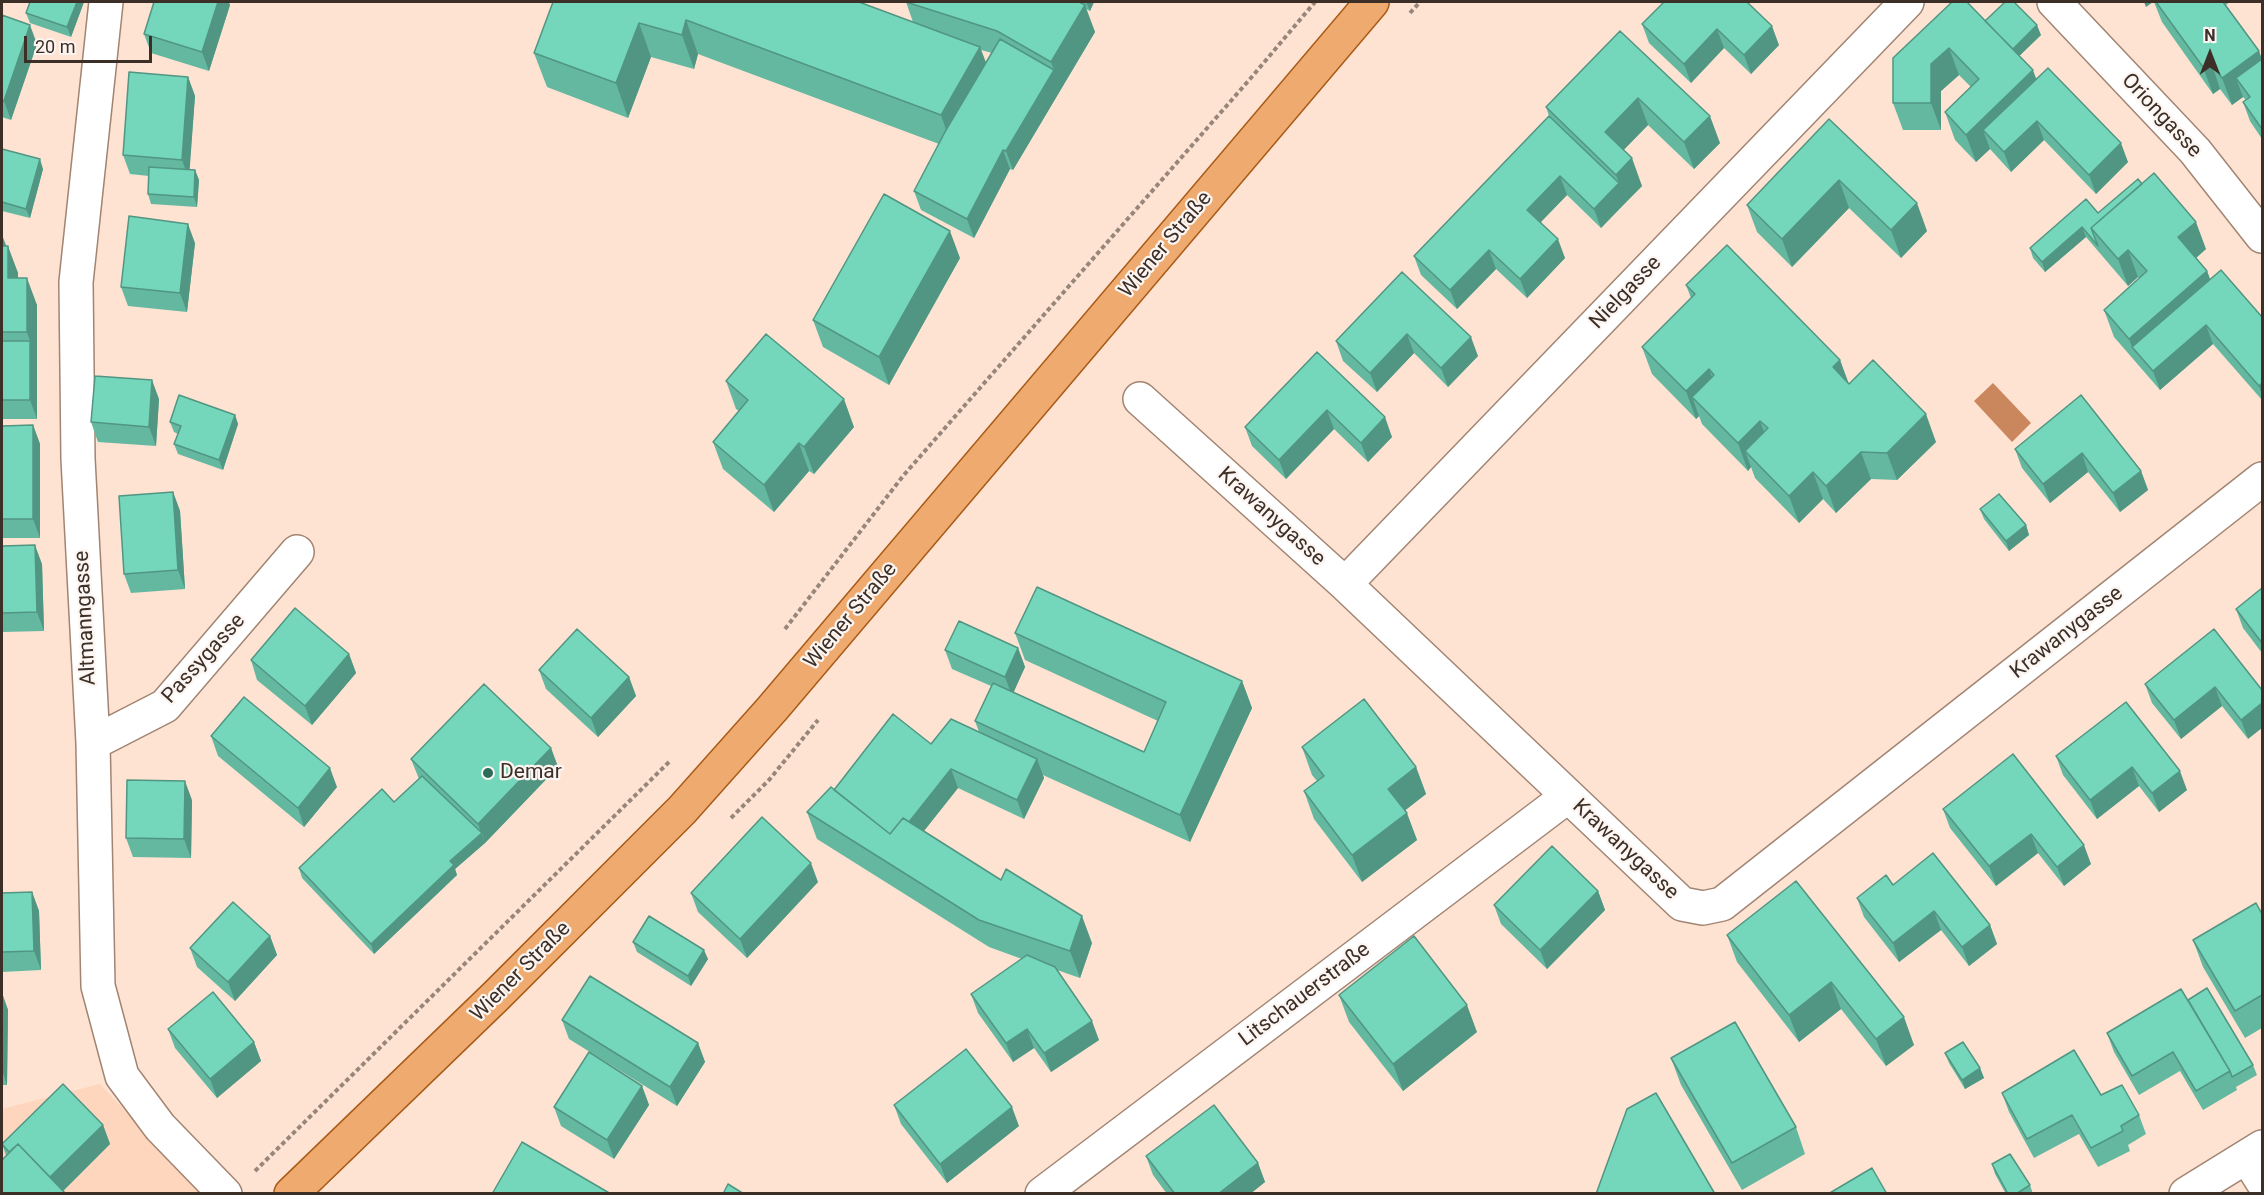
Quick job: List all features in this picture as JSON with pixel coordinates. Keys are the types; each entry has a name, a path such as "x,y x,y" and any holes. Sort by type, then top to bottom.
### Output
{"main road":[{"name":"Wiener Straße","path":"291,1194 496,996 682,810 803,673 1372,2"}],"street":[{"name":"Altmanngasse","path":"106,2 76,282 78,459 93,743 98,986 122,1076 160,1127 237,1185"},
{"name":"Nielgasse","path":"1345,584 1907,2"},
{"name":"Oriongasse","path":"2054,2 2195,151 2262,236"},
{"name":"Krawanygasse","path":"1140,399 1345,584 1682,904 1703,908 1722,904 2262,479"},
{"name":"Passygasse","path":"93,743 165,706 297,552"},
{"name":"Litschauerstraße","path":"1042,1194 1568,796"},
{"path":"2186,1194 2257,1162"}],"path":[{"path":"782,633 903,476 1315,2"},
{"path":"237,1185 674,757"}],"shaded area":[{"path":"1993,383 2031,423 2012,442 1974,401"},
{"path":"100,1084 202,1193 2,1194 2,1109"}],"building":[{"path":"30,2 77,2 67,27 26,13"},
{"path":"154,2 218,2 202,52 144,34"},
{"path":"553,2 859,2 980,47 941,115 686,20 682,35 639,23 616,83 534,53"},
{"path":"906,2 1079,2 1085,5 1051,62 997,31"},
{"path":"1664,2 1747,2 1772,26 1744,55 1717,29 1684,64 1642,24"},
{"path":"1952,2 1967,2 2033,70 1966,135 1945,112 1979,79 1949,48 1931,64 1931,103 1893,103 1893,58"},
{"path":"2005,2 2014,2 2037,25 2013,49 1985,21"},
{"path":"2156,2 2223,2 2259,51 2222,78 2211,62 2203,67"},
{"path":"2,15 30,25 4,101 2,100"},
{"path":"1620,31 1710,116 1684,142 1638,98 1605,132 1632,158 1616,175 1546,107"},
{"path":"1000,39 1054,70 1006,151 1003,150 967,219 914,191 946,130"},
{"path":"2262,59 2262,129 2243,102 2250,97 2236,78"},
{"path":"2048,68 2121,143 2089,175 2037,121 2004,152 1983,130"},
{"path":"129,72 188,77 182,160 123,155"},
{"path":"1549,116 1619,183 1594,209 1560,176 1527,210 1558,239 1520,279 1489,250 1450,290 1414,256"},
{"path":"1829,119 1917,203 1891,230 1839,180 1782,239 1747,205"},
{"path":"2,149 40,159 26,209 2,202"},
{"path":"149,167 195,170 194,197 148,194"},
{"path":"2154,173 2196,222 2178,237 2207,271 2129,339 2104,310 2147,271 2128,250 2118,259 2091,228"},
{"path":"2138,179 2142,184 2091,228 2098,246 2082,227 2042,262 2030,248 2086,199 2098,213"},
{"path":"884,194 950,231 879,357 813,320"},
{"path":"129,216 188,224 180,293 121,287"},
{"path":"1727,245 1840,360 1833,367 1849,384 1873,360 1926,414 1887,453 1861,452 1826,486 1813,472 1789,496 1745,451 1768,428 1760,421 1738,443 1692,397 1714,375 1709,369 1686,391 1642,347 1695,294 1686,285"},
{"path":"2,246 8,246 8,278 27,278 27,332 2,332"},
{"path":"2221,270 2262,317 2262,383 2259,386 2206,325 2153,371 2132,347"},
{"path":"1402,272 1471,337 1441,368 1407,334 1370,373 1336,341"},
{"path":"766,334 844,399 804,447 799,443 764,485 713,442 748,400 726,381"},
{"path":"2,341 30,341 30,400 2,400"},
{"path":"1317,352 1385,417 1361,443 1327,410 1279,460 1245,427"},
{"path":"95,376 152,380 149,427 91,422"},
{"path":"179,395 235,415 219,460 174,444 181,426 170,422"},
{"path":"2081,395 2141,471 2113,493 2082,453 2043,484 2015,449"},
{"path":"33,425 33,519 2,519 2,426"},
{"path":"173,492 178,570 124,574 119,496"},
{"path":"1999,494 2026,525 2006,541 1980,509"},
{"path":"35,545 37,612 2,613 2,546"},
{"path":"1037,587 1242,681 1180,815 975,721 993,683 1144,752 1166,702 1015,633"},
{"path":"2262,588 2262,643 2236,609"},
{"path":"295,608 349,654 305,706 251,660"},
{"path":"959,621 1018,648 1005,677 945,650"},
{"path":"577,629 629,677 591,718 539,670"},
{"path":"2214,629 2262,690 2262,703 2241,720 2215,687 2174,720 2145,684"},
{"name":"Demar","path":"484,684 551,748 478,824 411,759"},
{"path":"244,697 330,768 298,808 211,736"},
{"path":"1364,699 1416,767 1388,789 1407,813 1352,855 1304,791 1324,776 1302,747"},
{"path":"2126,702 2180,771 2152,793 2132,767 2090,800 2056,756"},
{"path":"893,714 931,744 951,719 1037,759 1017,800 951,769 909,822 903,818 890,834 834,790"},
{"path":"2013,754 2084,845 2057,867 2031,834 1989,866 1943,809"},
{"path":"422,776 482,833 450,861 454,865 371,944 299,868 382,789 394,802"},
{"path":"127,780 185,781 184,839 126,838"},
{"path":"831,787 890,834 903,818 1001,880 1006,869 1082,916 1070,951 979,920 807,812"},
{"path":"762,817 811,863 740,939 691,893"},
{"path":"1552,846 1598,891 1540,950 1494,905"},
{"path":"1933,853 1990,925 1962,947 1934,911 1893,943 1857,898 1886,875 1893,885"},
{"path":"1796,881 1904,1017 1876,1039 1831,982 1789,1015 1727,935"},
{"path":"32,892 34,951 2,952 2,893"},
{"path":"233,902 270,936 228,982 190,948"},
{"path":"2256,903 2262,914 2262,995 2235,1011 2193,940"},
{"path":"649,916 704,950 688,976 633,942"},
{"path":"1414,936 1467,1005 1393,1064 1339,995"},
{"path":"1027,955 1055,967 1092,1021 1044,1053 1027,1029 1006,1043 971,994"},
{"path":"590,976 698,1043 670,1087 562,1020"},
{"path":"2207,988 2253,1065 2232,1077 2188,1000"},
{"path":"2181,989 2230,1071 2196,1091 2173,1052 2132,1076 2107,1033"},
{"path":"213,992 254,1042 210,1079 168,1029"},
{"path":"1735,1022 1796,1127 1732,1163 1671,1058"},
{"path":"1963,1042 1980,1068 1962,1080 1945,1053"},
{"path":"966,1049 1012,1107 940,1164 894,1105"},
{"path":"2074,1050 2101,1095 2122,1085 2139,1115 2121,1126 2123,1131 2091,1148 2072,1115 2027,1139 2002,1093"},
{"path":"589,1052 642,1086 607,1140 554,1107"},
{"path":"63,1084 103,1125 50,1177 18,1144 9,1152 2,1144"},
{"path":"1656,1093 1715,1194 1596,1194 1627,1109"},
{"path":"1214,1105 1258,1163 1218,1194 1175,1194 1146,1156"},
{"path":"522,1142 611,1194 492,1194"},
{"path":"18,1144 66,1194 2,1194 2,1160"},
{"path":"2010,1154 2030,1185 2016,1194 2008,1194 1992,1164"},
{"path":"1872,1168 1887,1194 1828,1194"},
{"path":"728,1184 744,1194 723,1194"}],"place":[{"name":"Demar","path":"488,773"}]}
